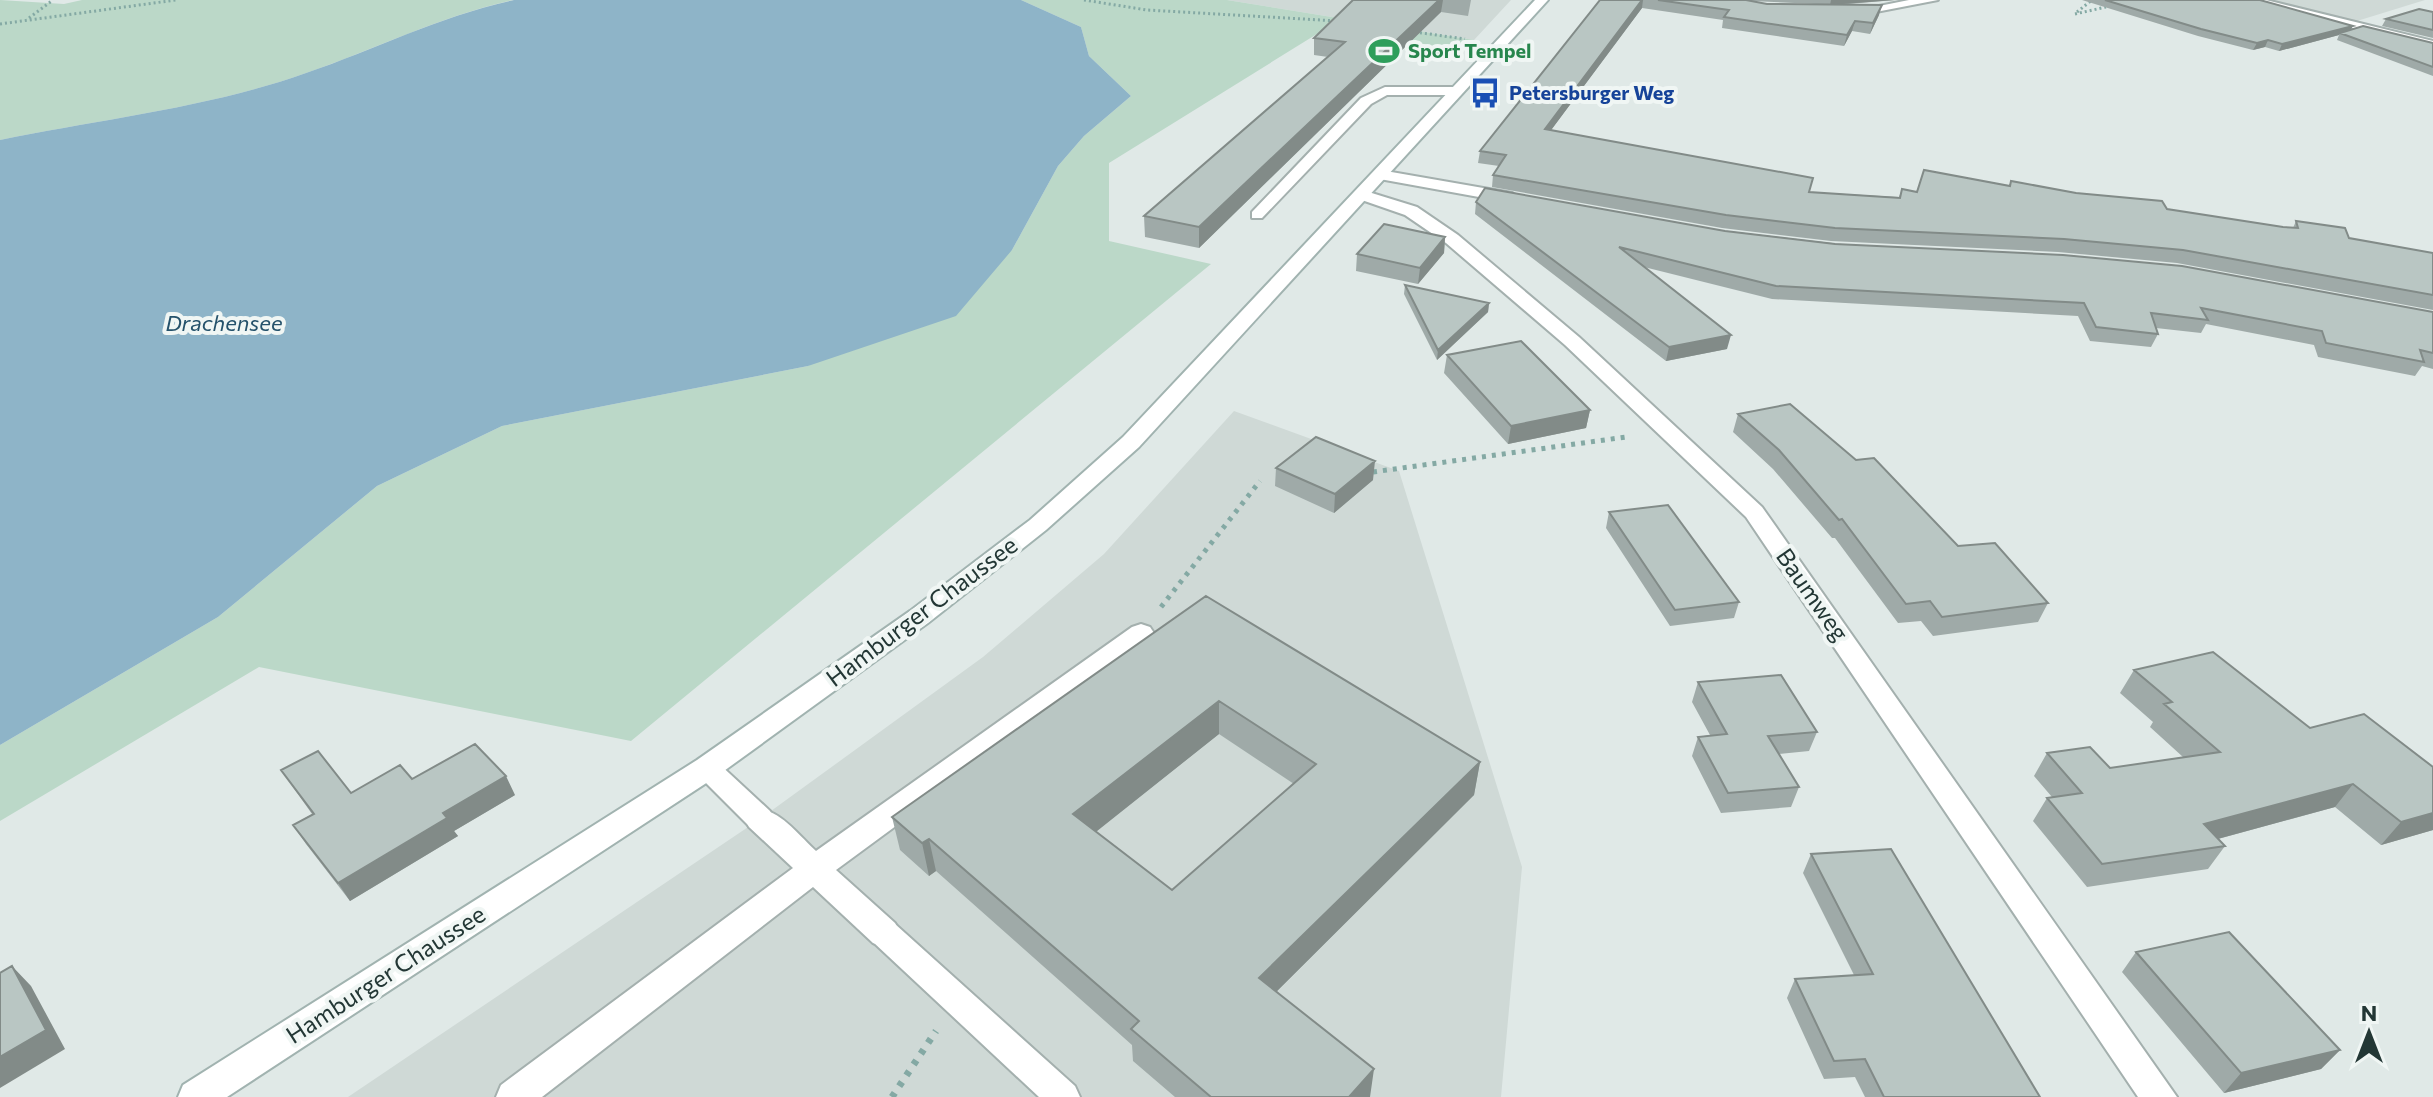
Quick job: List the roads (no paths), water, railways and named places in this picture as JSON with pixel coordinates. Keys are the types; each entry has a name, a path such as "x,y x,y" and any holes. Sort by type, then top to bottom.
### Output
{"street":[{"name":"Hamburger Chaussee","path":"196,1097 707,768 919,617 1038,525 1131,442 1542,0"},
{"path":"1833,13 1856,13 1932,0"},
{"path":"2251,0 2433,45"},
{"path":"1380,175 1533,202"},
{"name":"Baumweg","path":"1362,195 1411,211 1452,239 1572,341 1754,512 2159,1097"},
{"path":"514,1097 814,869 1141,633"},
{"path":"760,819 884,933"}],"lane":[{"path":"1257,215 1366,101 1385,91 1458,91"},
{"path":"707,768 760,819"},
{"path":"884,933 1063,1097"}],"water":[{"name":"Drachensee","path":"514,0 1021,0 1081,27 1089,56 1131,96 1084,136 1058,166 1012,250 956,316 808,366 502,426 377,486 218,617 0,745 0,140 193,104 269,85 434,24"}],"place":[{"name":"Sport Tempel","path":"1384,51"},
{"name":"Petersburger Weg","path":"1485,93"}]}
